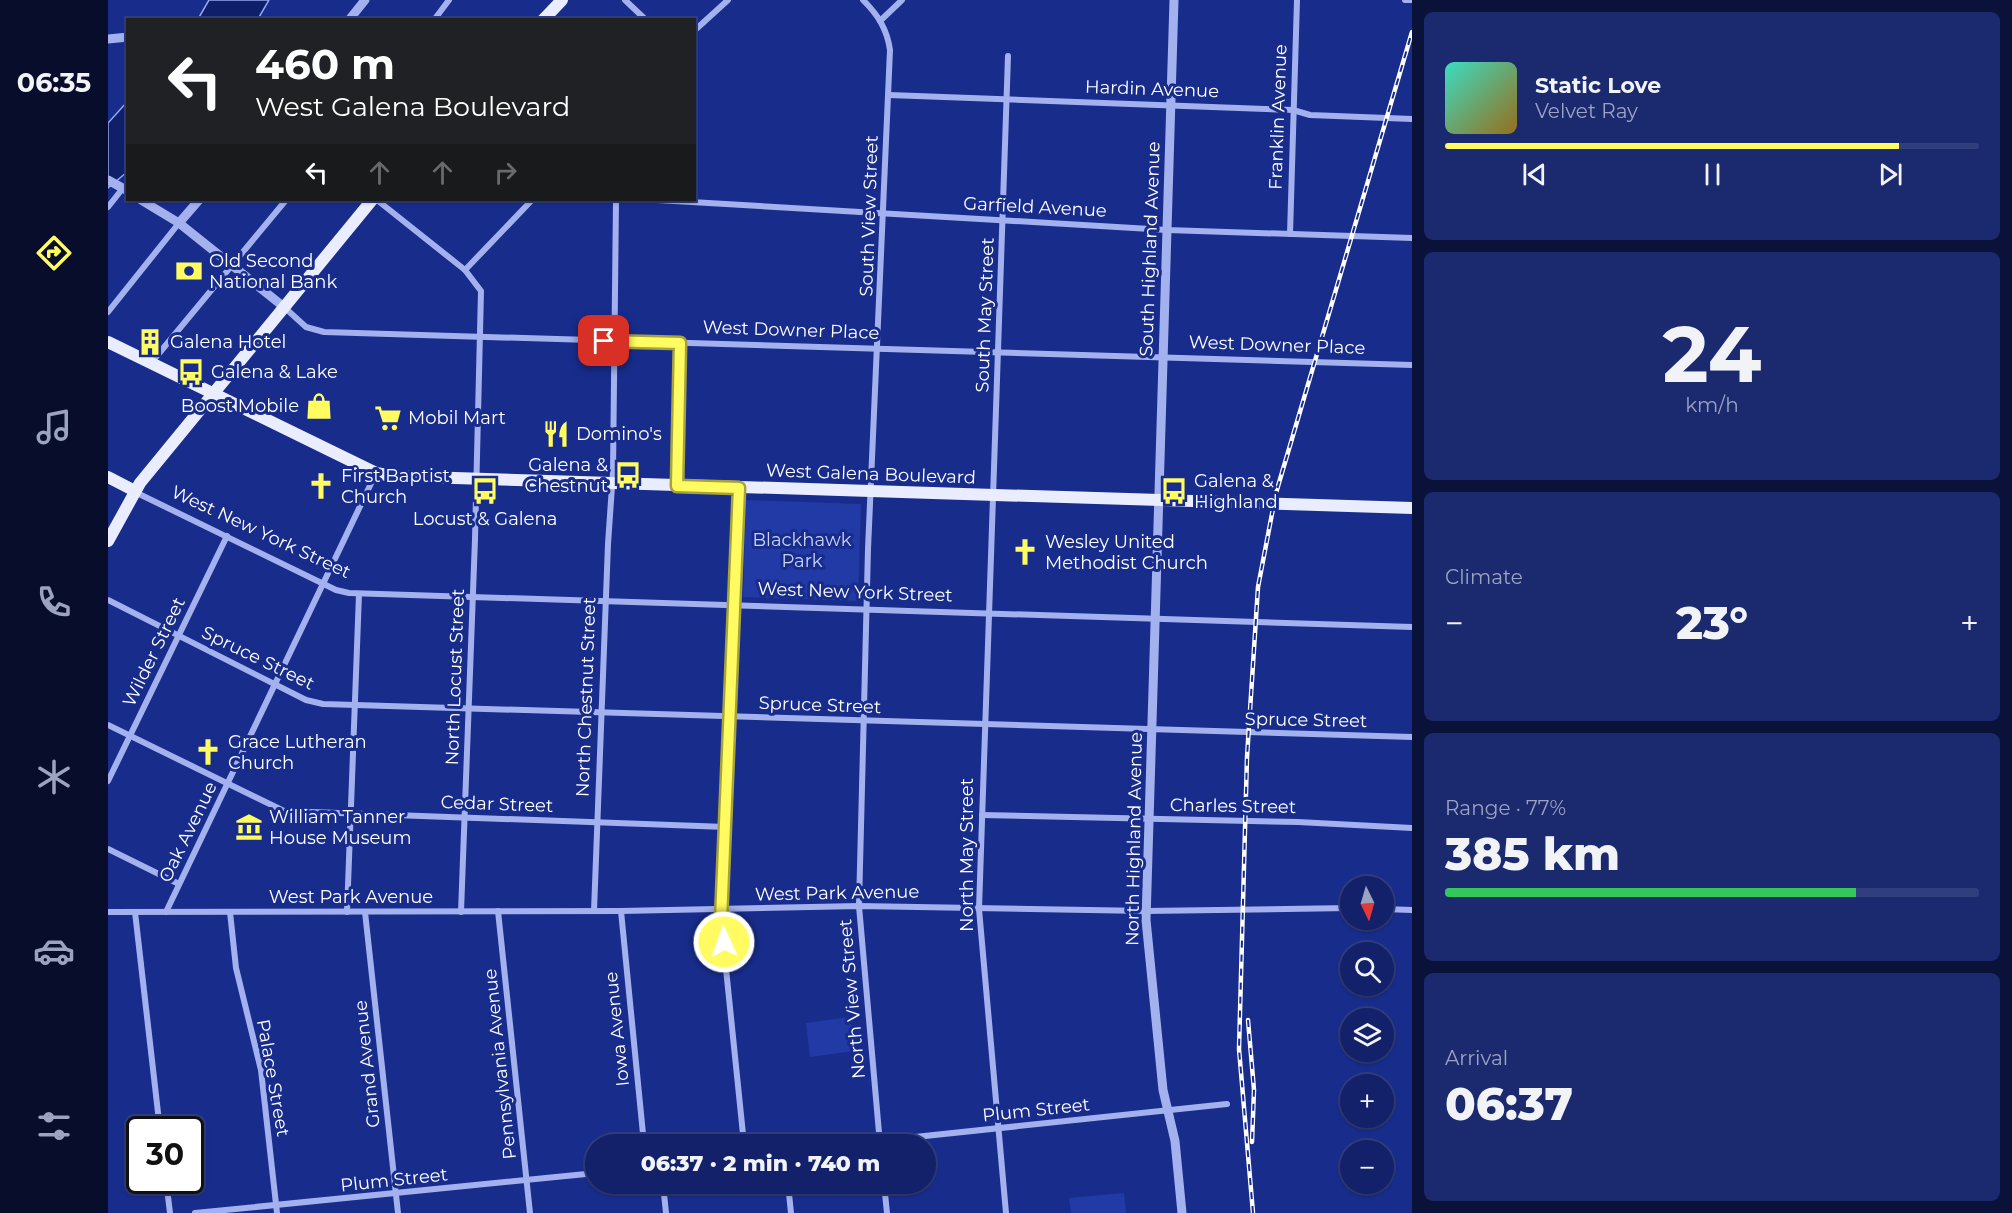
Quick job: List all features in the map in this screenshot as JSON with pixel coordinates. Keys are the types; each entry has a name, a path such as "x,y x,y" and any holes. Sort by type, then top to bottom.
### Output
{"main road":[{"path":"545,18 560,1"},
{"path":"108,541 135,491 213,393 374,201"},
{"name":"West Galena Boulevard","path":"108,342 376,473 477,480 1412,508"},
{"name":"West New York Street","path":"108,477 135,491"}],"street":[{"path":"351,18 365,0"},
{"path":"436,18 449,0"},
{"path":"625,0 644,18"},
{"path":"696,29 728,0"},
{"name":"South View Street","path":"863,0 888,35 890,50 879,349 871,491"},
{"path":"880,21 902,0"},
{"name":"South Highland Avenue","path":"1160,500 1174,0"},
{"name":"Franklin Avenue","path":"1290,234 1297,0"},
{"path":"1405,0 1412,0"},
{"path":"108,39 126,37"},
{"name":"South May Street","path":"992,496 1008,56"},
{"name":"Hardin Avenue","path":"889,95 1293,110 1310,115 1412,119"},
{"path":"108,207 118,186"},
{"name":"West Downer Place","path":"143,201 180,223 314,331 1412,365"},
{"path":"108,312 198,201"},
{"path":"150,363 285,201"},
{"name":"North Locust Street","path":"376,201 465,270 481,291 477,480 461,912"},
{"path":"465,270 531,201"},
{"name":"North Chestnut Street","path":"594,911 600,714 611,484 616,201"},
{"name":"Garfield Avenue","path":"673,201 1167,230 1412,238"},
{"path":"677,486 680,343"},
{"name":"Oak Avenue","path":"166,912 376,473"},
{"path":"739,488 722,909 743,1134"},
{"name":"West New York Street","path":"135,491 341,592 359,594 1412,627"},
{"name":"North View Street","path":"871,491 859,906 879,1134"},
{"name":"North May Street","path":"992,496 979,909 1006,1213"},
{"name":"North Highland Avenue","path":"1160,500 1146,912 1162,1081 1175,1141 1182,1213"},
{"name":"Wilder Street","path":"108,781 227,536"},
{"path":"347,912 359,594"},
{"name":"Spruce Street","path":"108,600 314,703 600,714 1412,737"},
{"name":"Cedar Street","path":"108,725 284,811 726,827"},
{"name":"Charles Street","path":"982,815 1298,822 1412,828"},
{"path":"108,849 179,884"},
{"name":"West Park Avenue","path":"108,912 621,911 859,906 1146,912 1340,908"},
{"path":"1394,909 1412,909"},
{"name":"Pennsylvania Avenue","path":"498,911 530,1213"},
{"name":"Iowa Avenue","path":"621,911 643,1134"},
{"path":"135,912 158,1116"},
{"name":"Palace Street","path":"230,912 236,968 259,1059 277,1210"},
{"name":"Grand Avenue","path":"365,912 398,1213"},
{"name":"Plum Street","path":"936,1136 1227,1104"},
{"name":"Plum Street","path":"195,1213 277,1210 397,1194 585,1174"},
{"path":"168,1194 170,1213"},
{"path":"664,1194 666,1213"},
{"path":"789,1194 790,1213"},
{"path":"885,1194 887,1213"}],"green space":[{"name":"Blackhawk Park","path":"746,500 861,504 858,601 743,597"},
{"path":"850,1017 854,1051 810,1057 806,1023"},
{"path":"1124,1193 1126,1213 1071,1213 1069,1198"}],"shaded area":[{"path":"209,0 269,0 259,18 199,18"},
{"path":"126,103 126,173 108,188 108,123"}],"railway":[{"path":"1253,1213 1239,1049 1247,757 1258,587 1276,493 1412,32"},
{"path":"1248,1020 1254,1090 1252,1142"}],"place":[{"name":"Old Second National Bank","path":"189,271"},
{"name":"Galena Hotel","path":"150,342"},
{"name":"Galena & Lake","path":"191,372"},
{"name":"Boost Mobile","path":"319,406"},
{"name":"Mobil Mart","path":"388,418"},
{"name":"Domino's","path":"556,434"},
{"name":"Galena & Chestnut","path":"628,475"},
{"name":"First Baptist Church","path":"321,486"},
{"name":"Locust & Galena","path":"485,491"},
{"name":"Galena & Highland","path":"1174,491"},
{"name":"Wesley United Methodist Church","path":"1025,552"},
{"name":"Grace Lutheran Church","path":"208,752"},
{"name":"William Tanner House Museum","path":"249,827"}],"route":[{"path":"604,341 680,343 677,486 739,488 721,920 724,942"}]}
